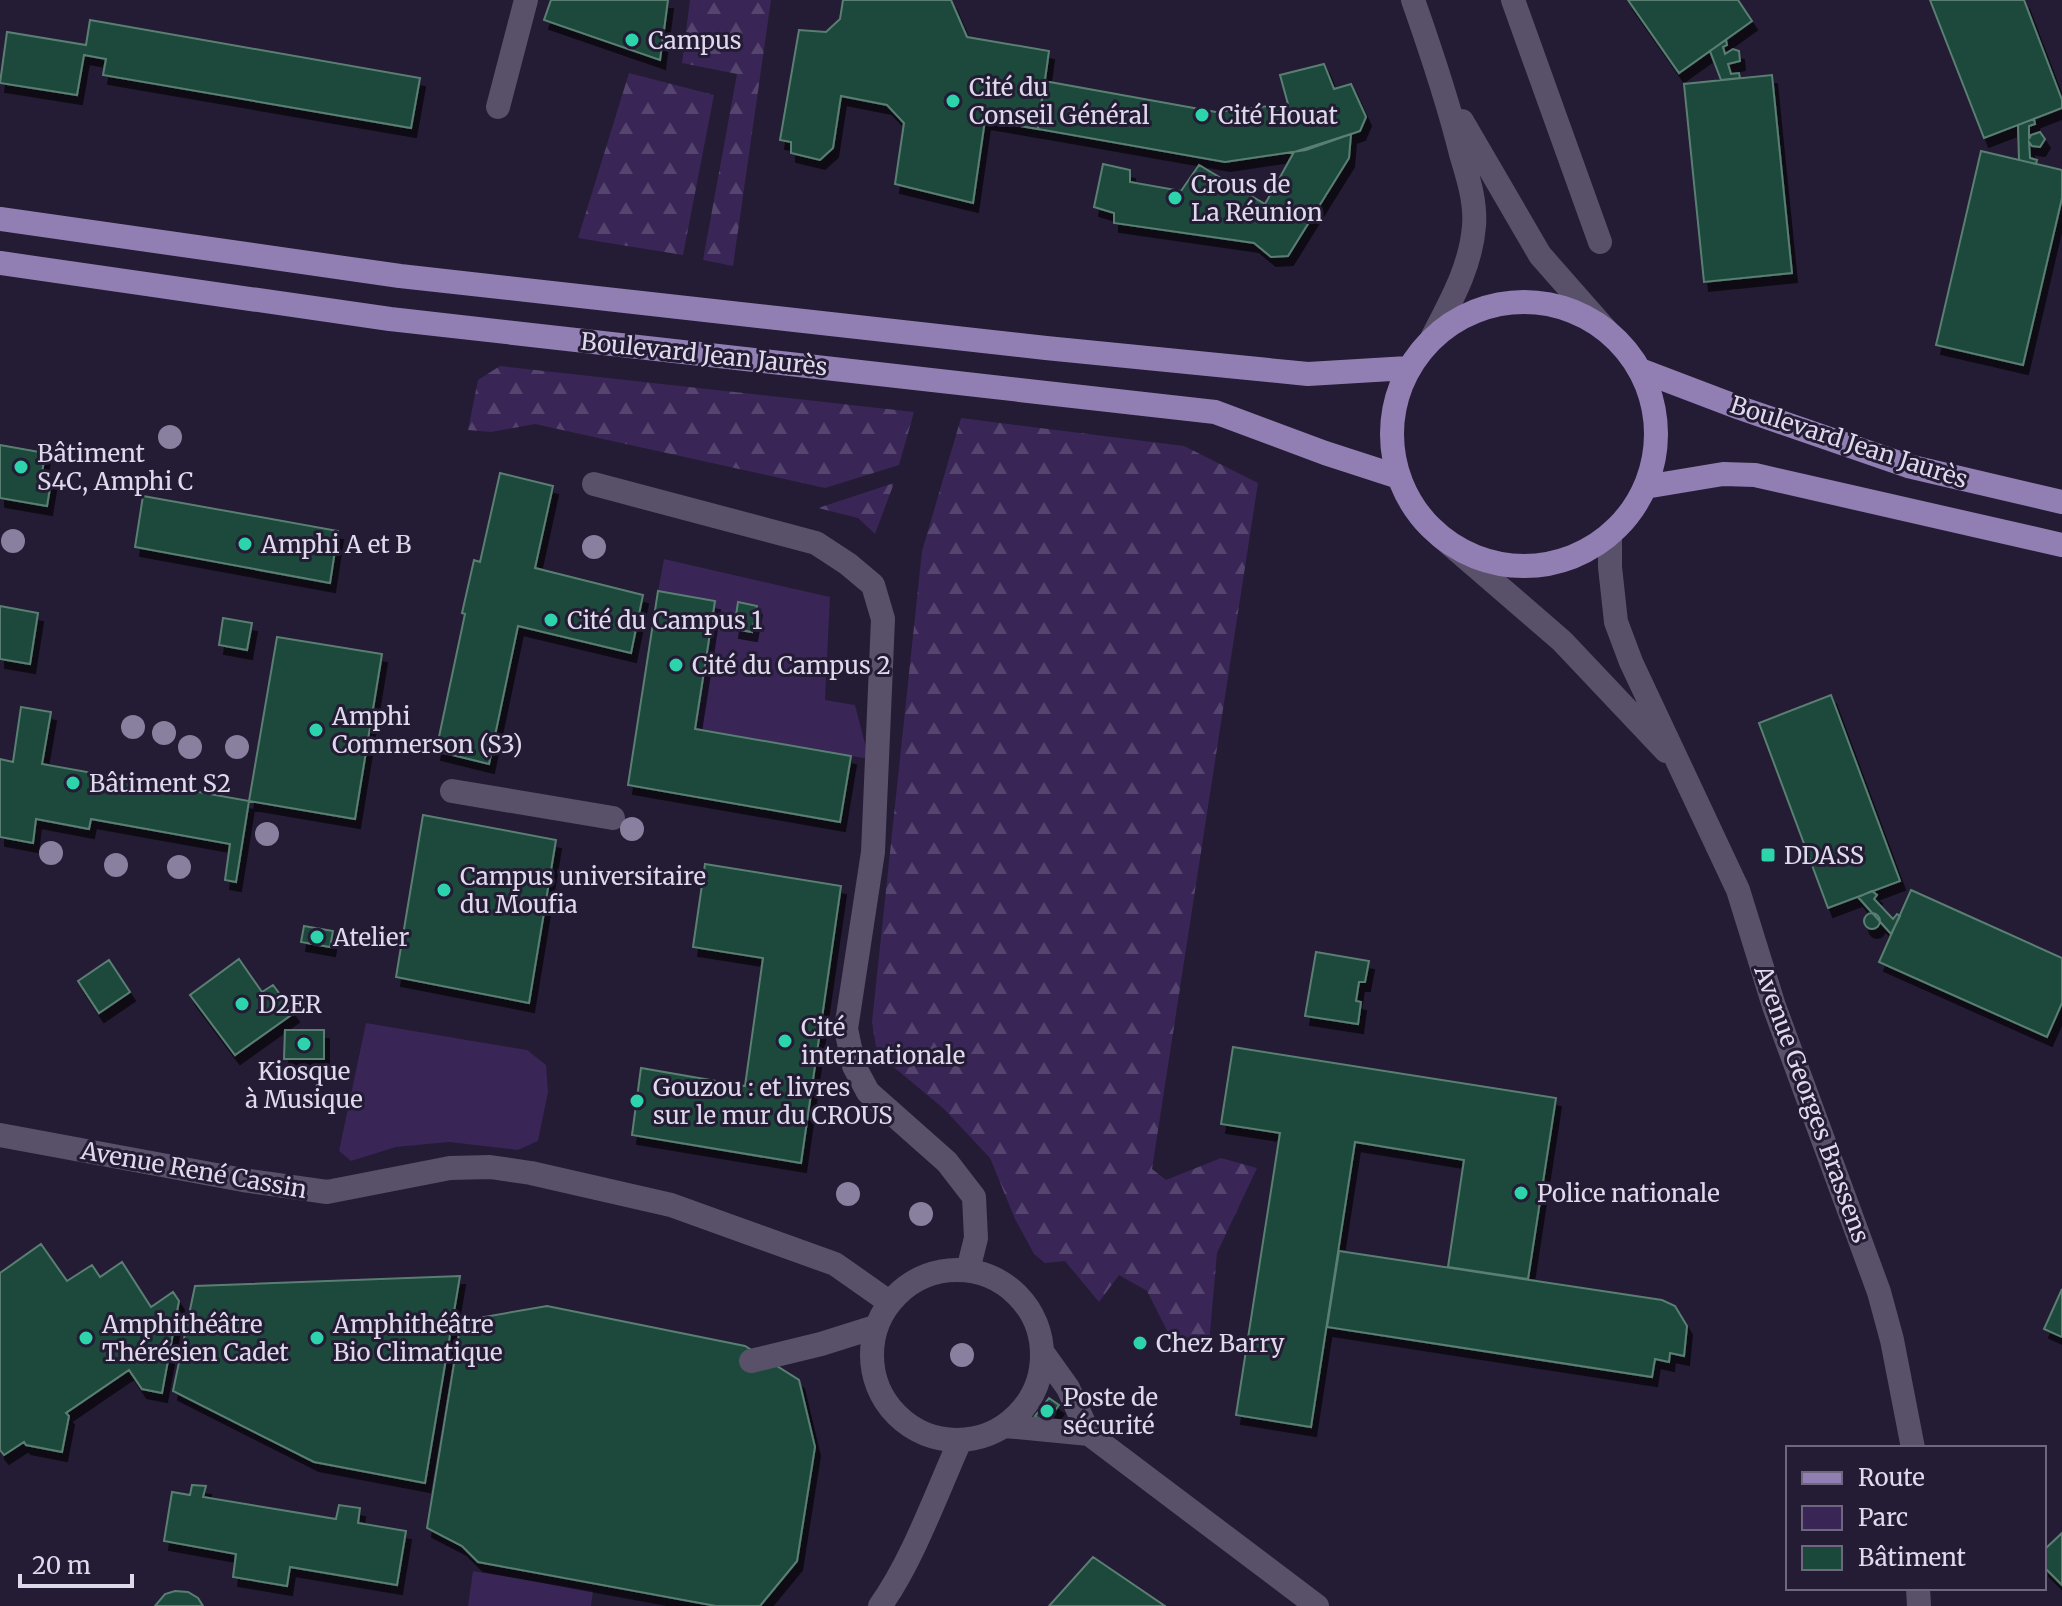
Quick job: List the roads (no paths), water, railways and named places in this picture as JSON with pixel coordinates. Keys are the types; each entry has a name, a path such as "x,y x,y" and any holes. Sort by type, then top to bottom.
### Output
{"main road":[{"name":"Boulevard Jean Jaurès","path":"0,219 400,276 1046,348 1308,374 1408,368"},
{"name":"Boulevard Jean Jaurès","path":"0,263 390,319 1215,412 1399,477"},
{"path":"1505,303 1540,303 1574,312 1605,329 1625,348 1640,370 1654,408 1656,449 1645,487 1630,513 1610,535 1572,557 1528,566 1484,560 1445,540 1417,512 1399,477 1391,441 1395,403 1408,368 1433,336 1466,316 1505,303"},
{"name":"Boulevard Jean Jaurès","path":"1640,370 1908,466 2062,502"},
{"name":"Boulevard Jean Jaurès","path":"1645,487 1723,474 1755,475 2062,545"}],"street":[{"path":"498,107 526,0"},
{"path":"1413,0 1445,91 1473,199 1474,225 1469,255 1456,293 1433,336"},
{"path":"1513,0 1600,242"},
{"path":"1445,91 1540,255 1605,329"},
{"path":"594,484 816,543 873,585 883,619 873,852 846,1029 854,1066 868,1092 947,1162 974,1197 976,1238 968,1270"},
{"name":"Avenue Georges Brassens","path":"1610,535 1616,622 1631,662 1738,890 1774,1006 1879,1292 1895,1353 1913,1446"},
{"name":"Avenue Georges Brassens","path":"1445,540 1562,641 1682,768"},
{"path":"452,791 613,818"},
{"name":"Avenue René Cassin","path":"0,1135 243,1180 327,1192 450,1168 490,1167 531,1173 671,1205 805,1253 835,1264 889,1302"},
{"path":"968,1270 992,1276 1021,1298 1040,1329 1043,1353 1039,1382 1026,1407 1005,1426 983,1437 960,1441 932,1437 907,1425 887,1406 875,1381 871,1354 875,1327 889,1302 911,1282 939,1271 968,1270"},
{"path":"751,1361 875,1327"},
{"path":"1043,1353 1068,1388 1089,1434 1317,1606"},
{"path":"1005,1426 1089,1434"},
{"path":"880,1606 908,1556 960,1441"}],"place":[{"name":"Campus","path":"632,40"},
{"name":"Cité du Conseil Général","path":"953,101"},
{"name":"Cité Houat","path":"1202,115"},
{"name":"Crous de La Réunion","path":"1175,198"},
{"name":"Bâtiment S4C, Amphi C","path":"21,467"},
{"name":"Amphi A et B","path":"245,544"},
{"name":"Cité du Campus 1","path":"551,620"},
{"name":"Cité du Campus 2","path":"676,665"},
{"name":"Amphi Commerson (S3)","path":"316,730"},
{"name":"Bâtiment S2","path":"73,783"},
{"name":"DDASS","path":"1768,855"},
{"name":"Campus universitaire du Moufia","path":"444,890"},
{"name":"Atelier","path":"317,937"},
{"name":"D2ER","path":"242,1004"},
{"name":"Cité internationale","path":"785,1041"},
{"name":"Kiosque à Musique","path":"304,1044"},
{"name":"Gouzou : et livres sur le mur du CROUS","path":"637,1101"},
{"name":"Police nationale","path":"1521,1193"},
{"name":"Amphithéâtre Thérésien Cadet","path":"86,1338"},
{"name":"Amphithéâtre Bio Climatique","path":"317,1338"},
{"name":"Chez Barry","path":"1140,1343"},
{"name":"Poste de sécurité","path":"1047,1411"}]}
